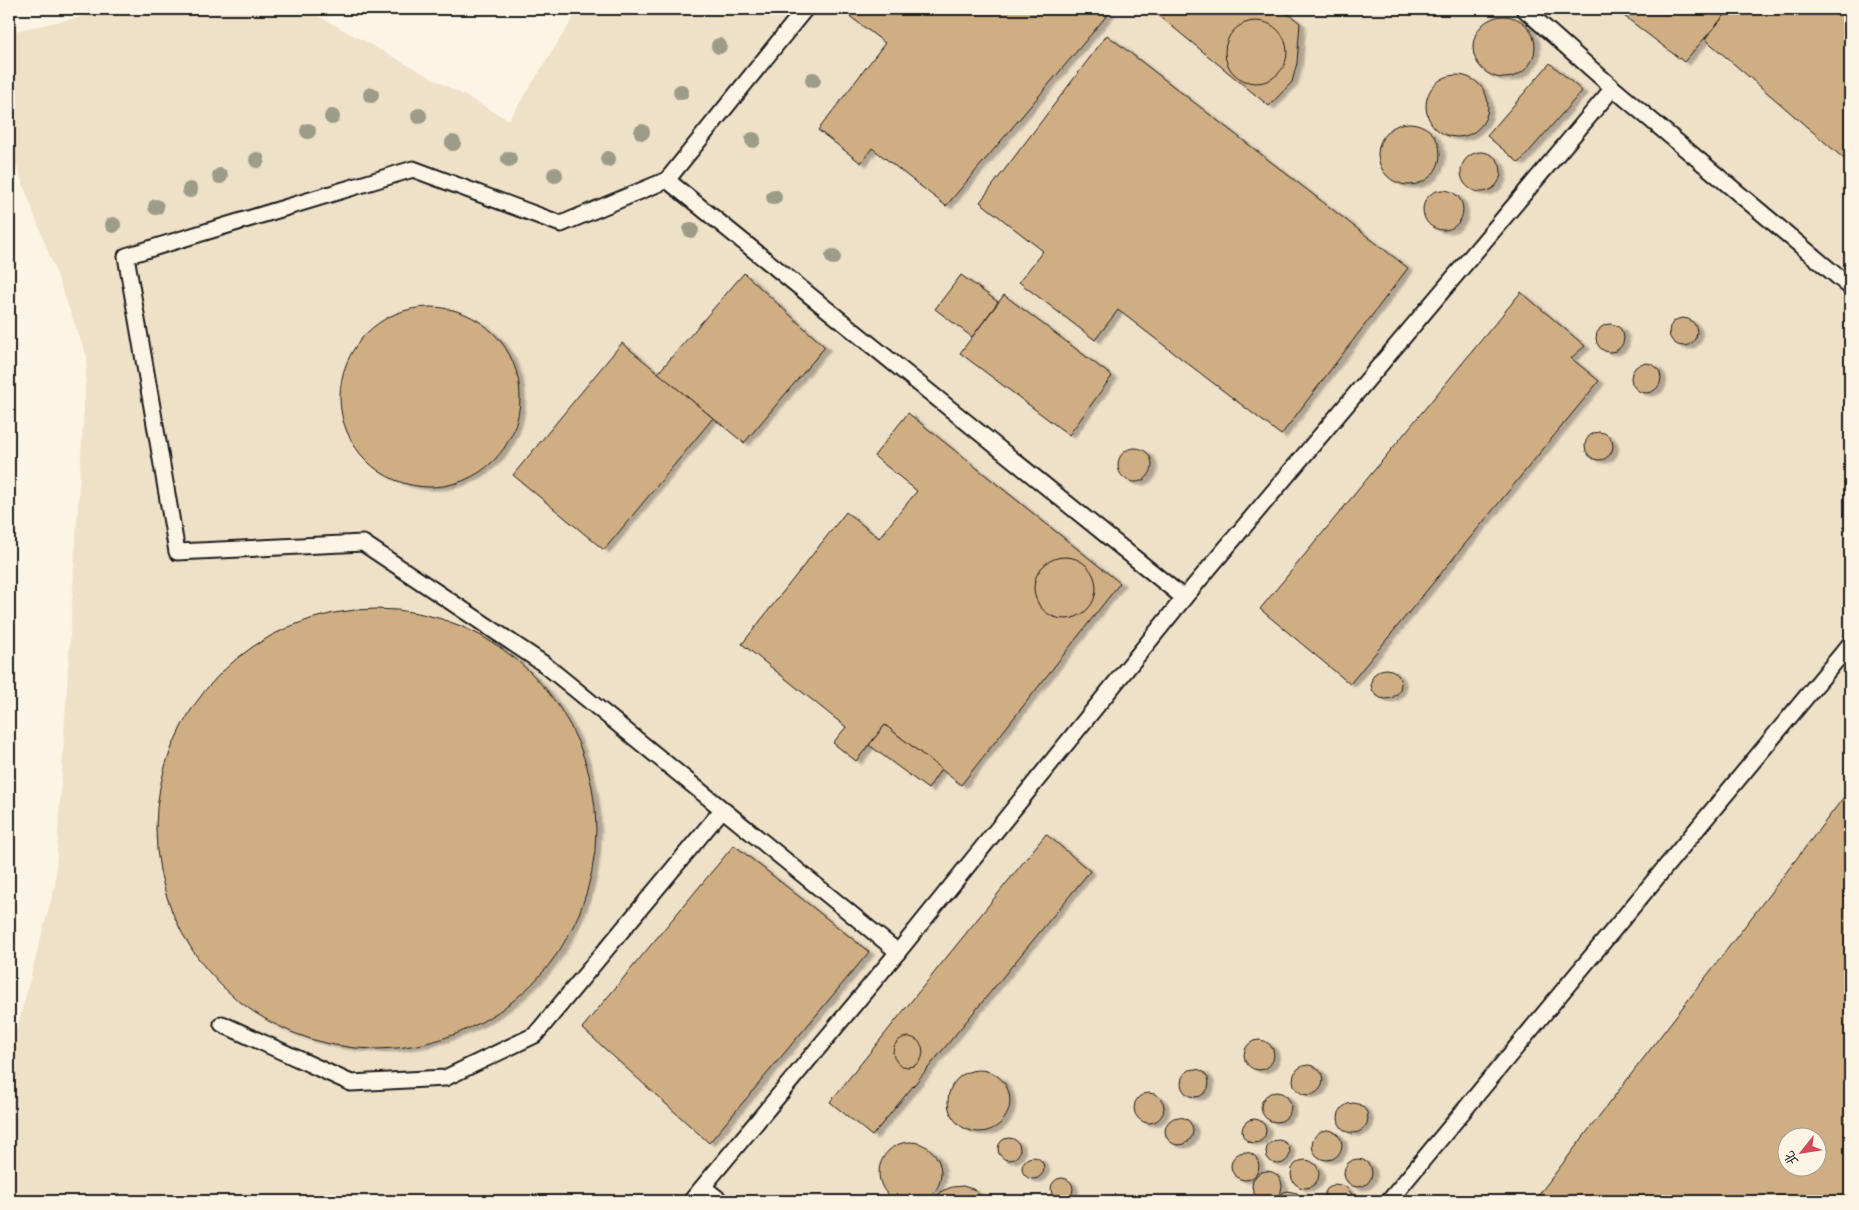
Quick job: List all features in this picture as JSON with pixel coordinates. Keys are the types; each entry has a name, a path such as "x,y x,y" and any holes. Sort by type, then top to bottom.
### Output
{"lane":[{"path":"805,9 667,180 561,224 412,169 126,256 177,552 364,543 544,664 898,952"},
{"path":"1524,9 1613,88 1850,287"},
{"path":"691,1201 898,952 1184,598 1613,88"},
{"path":"667,180 1184,598"},
{"path":"1389,1201 1850,644"},
{"path":"222,1024 351,1083 445,1078 534,1034 722,810"},
{"path":"703,1187 721,1201"}],"shaded area":[{"path":"119,9 305,9 509,120 579,9 1850,9 1850,1201 9,1201 9,1058 55,885 87,357 9,146 9,32"}],"building":[{"path":"845,9 1103,9 1109,13 946,206 872,148 861,163 818,130 885,43 843,11"},
{"path":"1151,9 1282,9 1300,23 1297,63 1292,82 1269,106"},
{"path":"1615,9 1730,9 1684,62"},
{"path":"1730,9 1850,9 1850,164 1705,39"},
{"path":"1504,16 1516,18 1526,25 1533,35 1535,47 1533,59 1526,69 1516,76 1504,78 1492,76 1482,69 1475,59 1473,47 1475,35 1482,25 1492,18"},
{"path":"1256,21 1268,23 1278,30 1285,40 1287,52 1285,64 1278,74 1268,81 1256,83 1244,81 1234,74 1227,64 1225,52 1227,40 1234,30 1244,23"},
{"path":"1107,35 1408,268 1281,435 1118,310 1095,340 1019,282 1043,251 980,202"},
{"path":"1550,63 1582,91 1519,163 1487,136"},
{"path":"1457,75 1469,77 1479,84 1486,94 1488,106 1486,118 1479,128 1469,135 1457,137 1445,135 1435,128 1428,118 1426,106 1428,94 1435,84 1445,77"},
{"path":"1409,123 1421,125 1431,132 1438,142 1440,154 1438,166 1431,176 1421,183 1409,185 1397,183 1387,176 1380,166 1378,154 1380,142 1387,132 1397,125"},
{"path":"1485,152 1492,155 1498,161 1501,172 1500,180 1492,189 1485,192 1477,192 1470,189 1462,180 1461,168 1464,161 1473,153"},
{"path":"1447,190 1454,193 1460,199 1463,210 1462,218 1454,227 1447,230 1439,230 1432,227 1424,218 1423,206 1426,199 1435,191"},
{"path":"744,273 825,347 744,443 658,373"},
{"path":"961,275 998,302 972,337 935,309"},
{"path":"1521,292 1585,346 1571,358 1599,381 1350,684 1260,609"},
{"path":"1004,295 1112,376 1069,435 960,353"},
{"path":"421,307 439,307 464,314 480,322 494,333 505,347 513,363 520,388 520,406 513,431 505,447 494,461 480,472 456,483 439,487 421,487 404,483 380,472 360,454 344,423 340,406 340,388 344,371 355,347 373,327 404,311"},
{"path":"1683,318 1693,322 1697,332 1693,342 1683,346 1673,342 1669,332 1673,322"},
{"path":"1610,324 1620,328 1624,338 1620,348 1610,352 1600,348 1596,338 1600,328"},
{"path":"622,343 713,418 604,550 513,475"},
{"path":"1646,363 1656,368 1661,378 1656,388 1646,393 1636,388 1631,378 1636,368"},
{"path":"908,413 1120,583 961,785 885,725 856,761 833,743 846,727 742,644 846,512 879,538 917,491 874,456"},
{"path":"1599,432 1609,436 1613,446 1609,456 1599,460 1589,456 1585,446 1589,436"},
{"path":"1135,448 1142,449 1147,453 1151,458 1151,472 1147,477 1142,481 1135,482 1128,481 1123,477 1119,472 1118,465 1119,458 1123,453 1128,449"},
{"path":"1065,557 1077,559 1087,566 1094,576 1096,588 1094,600 1087,610 1077,617 1065,619 1053,617 1043,610 1036,600 1034,588 1036,576 1043,566 1053,559"},
{"path":"376,609 419,613 460,626 498,646 532,673 559,707 579,745 592,786 596,829 592,872 579,913 559,951 532,985 498,1012 460,1032 419,1045 376,1049 333,1045 292,1032 254,1012 220,985 193,951 173,913 160,872 156,829 160,786 173,745 193,707 220,673 254,646 292,626 333,613"},
{"path":"1386,669 1396,674 1401,684 1396,694 1386,699 1376,694 1371,684 1376,674"},
{"path":"885,725 941,769 928,789 869,745"},
{"path":"1850,789 1850,1201 1534,1201"},
{"path":"1046,834 1090,871 872,1136 830,1102"},
{"path":"734,845 869,952 709,1143 582,1028"},
{"path":"908,1037 914,1038 922,1046 922,1058 914,1066 908,1067 902,1066 894,1058 893,1052 894,1046 902,1038"},
{"path":"1259,1040 1269,1045 1274,1055 1269,1065 1259,1070 1249,1065 1244,1055 1249,1045"},
{"path":"1308,1065 1318,1070 1323,1080 1318,1090 1308,1095 1298,1090 1293,1080 1298,1070"},
{"path":"1195,1069 1205,1073 1209,1083 1205,1093 1195,1097 1185,1093 1181,1083 1185,1073"},
{"path":"979,1070 991,1072 1001,1079 1008,1089 1010,1101 1008,1113 1001,1123 991,1130 979,1132 967,1130 957,1123 950,1113 948,1101 950,1089 957,1079 967,1072"},
{"path":"1276,1092 1286,1097 1291,1107 1286,1117 1276,1122 1266,1117 1261,1107 1266,1097"},
{"path":"1149,1093 1159,1098 1164,1108 1159,1118 1149,1123 1139,1118 1134,1108 1139,1098"},
{"path":"1353,1103 1363,1108 1368,1118 1363,1128 1353,1133 1343,1128 1338,1118 1343,1108"},
{"path":"1179,1117 1189,1121 1193,1131 1189,1141 1179,1145 1169,1141 1165,1131 1169,1121"},
{"path":"1254,1119 1259,1120 1265,1126 1265,1136 1259,1142 1254,1143 1249,1142 1243,1136 1242,1131 1243,1126 1249,1120"},
{"path":"1327,1130 1337,1135 1342,1145 1337,1155 1327,1160 1317,1155 1312,1145 1317,1135"},
{"path":"1005,1138 1013,1138 1020,1145 1020,1153 1013,1160 1005,1160 998,1153 998,1145"},
{"path":"1278,1140 1283,1141 1289,1147 1289,1157 1283,1163 1278,1164 1273,1163 1267,1157 1266,1152 1267,1147 1273,1141"},
{"path":"910,1142 927,1147 932,1151 936,1156 941,1173 936,1190 932,1195 927,1199 910,1204 893,1199 888,1195 884,1190 879,1173 884,1156 888,1151 893,1147"},
{"path":"1245,1152 1255,1156 1259,1166 1255,1176 1245,1180 1235,1176 1231,1166 1235,1156"},
{"path":"1029,1157 1037,1157 1044,1164 1044,1172 1037,1179 1029,1179 1022,1172 1022,1164"},
{"path":"1358,1159 1368,1163 1372,1173 1368,1183 1358,1187 1348,1183 1344,1173 1348,1163"},
{"path":"1305,1160 1315,1164 1319,1174 1315,1184 1305,1188 1295,1184 1291,1174 1295,1164"},
{"path":"1267,1171 1277,1176 1282,1186 1277,1196 1267,1201 1257,1196 1252,1186 1257,1176"},
{"path":"1062,1178 1070,1181 1073,1189 1070,1197 1062,1200 1054,1197 1051,1189 1054,1181"},
{"path":"1335,1184 1345,1186 1352,1194 1352,1201 1324,1201 1324,1194 1327,1189"},
{"path":"963,1186 973,1189 986,1201 933,1201 942,1191 952,1187"},
{"path":"1287,1191 1297,1193 1304,1201 1276,1201 1282,1193"}]}
